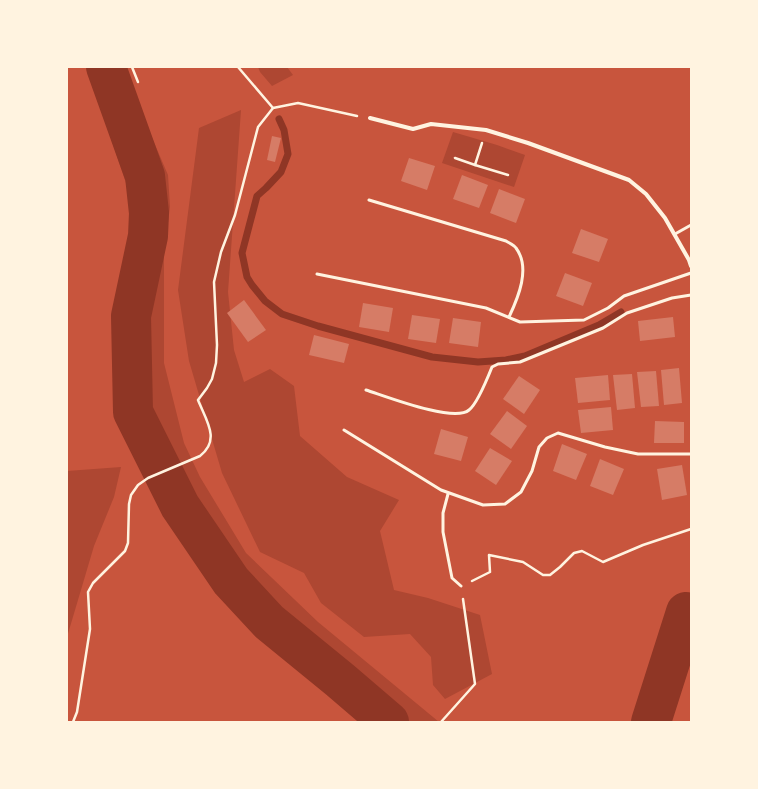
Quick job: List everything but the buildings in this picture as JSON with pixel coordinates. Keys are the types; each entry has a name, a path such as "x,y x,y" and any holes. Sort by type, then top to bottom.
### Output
{"street":[{"path":"370,118 413,129 431,124 486,130 528,143 629,180 646,194 665,218 691,266"}],"lane":[{"path":"369,200 506,240 516,248 521,259 523,278 518,298 509,318"},
{"path":"675,234 691,224"},
{"path":"317,274 486,308 520,322 584,320 608,308 624,296 691,273"},
{"path":"366,390 429,411 460,414 469,410 479,395 492,367 498,364 520,362 603,328 627,313 672,298 691,296"},
{"path":"344,430 448,494 483,505 505,504 521,492 532,471 539,447 547,438 558,433 605,447 638,454 691,454"},
{"path":"448,494 443,513 443,532 452,578 461,586"}],"path":[{"path":"132,67 138,82"},
{"path":"238,67 273,108"},
{"path":"73,722 77,712 90,630 88,592 93,583 125,551 128,543 129,504 131,495 138,485 148,478 195,459 206,451 211,442 211,433 198,400 212,379 216,362 217,345 214,282 221,252 235,215 258,127 273,108 298,103 370,118"},
{"path":"474,165 486,130"},
{"path":"455,158 508,175"},
{"path":"441,722 475,684 461,586 490,572 489,555 523,562 543,575 550,575 574,553 582,551 603,562 643,545 691,529"}],"shaded area":[{"path":"87,67 124,67 138,105 168,175 170,207 164,253 164,363 184,443 200,477 246,553 318,622 439,722 370,722 240,610 181,532 154,486 126,419 124,316 134,264 131,198"},
{"path":"258,67 287,67 293,75 272,86 260,72"},
{"path":"241,110 228,292 234,350 244,382 270,369 294,386 300,436 347,477 399,500 380,531 394,590 428,598 480,615 492,674 445,699 433,685 431,657 410,634 364,637 321,603 304,573 260,552 222,473 189,361 178,290 199,128"},
{"path":"453,132 525,155 514,187 442,163"},
{"path":"121,467 114,497 94,546 67,637 67,471"},
{"path":"674,606 691,608 691,660 671,722 636,722"}],"waterway":[{"path":"106,67 145,176 149,213 148,236 131,316 133,412 180,506 231,581 269,622 389,722"},
{"path":"279,119 284,130 288,154 281,172 257,196 242,253 247,277 252,285 265,301 282,314 318,326 432,357 478,362 506,360 525,356 599,325 621,312"},
{"path":"651,722 686,612"}]}
